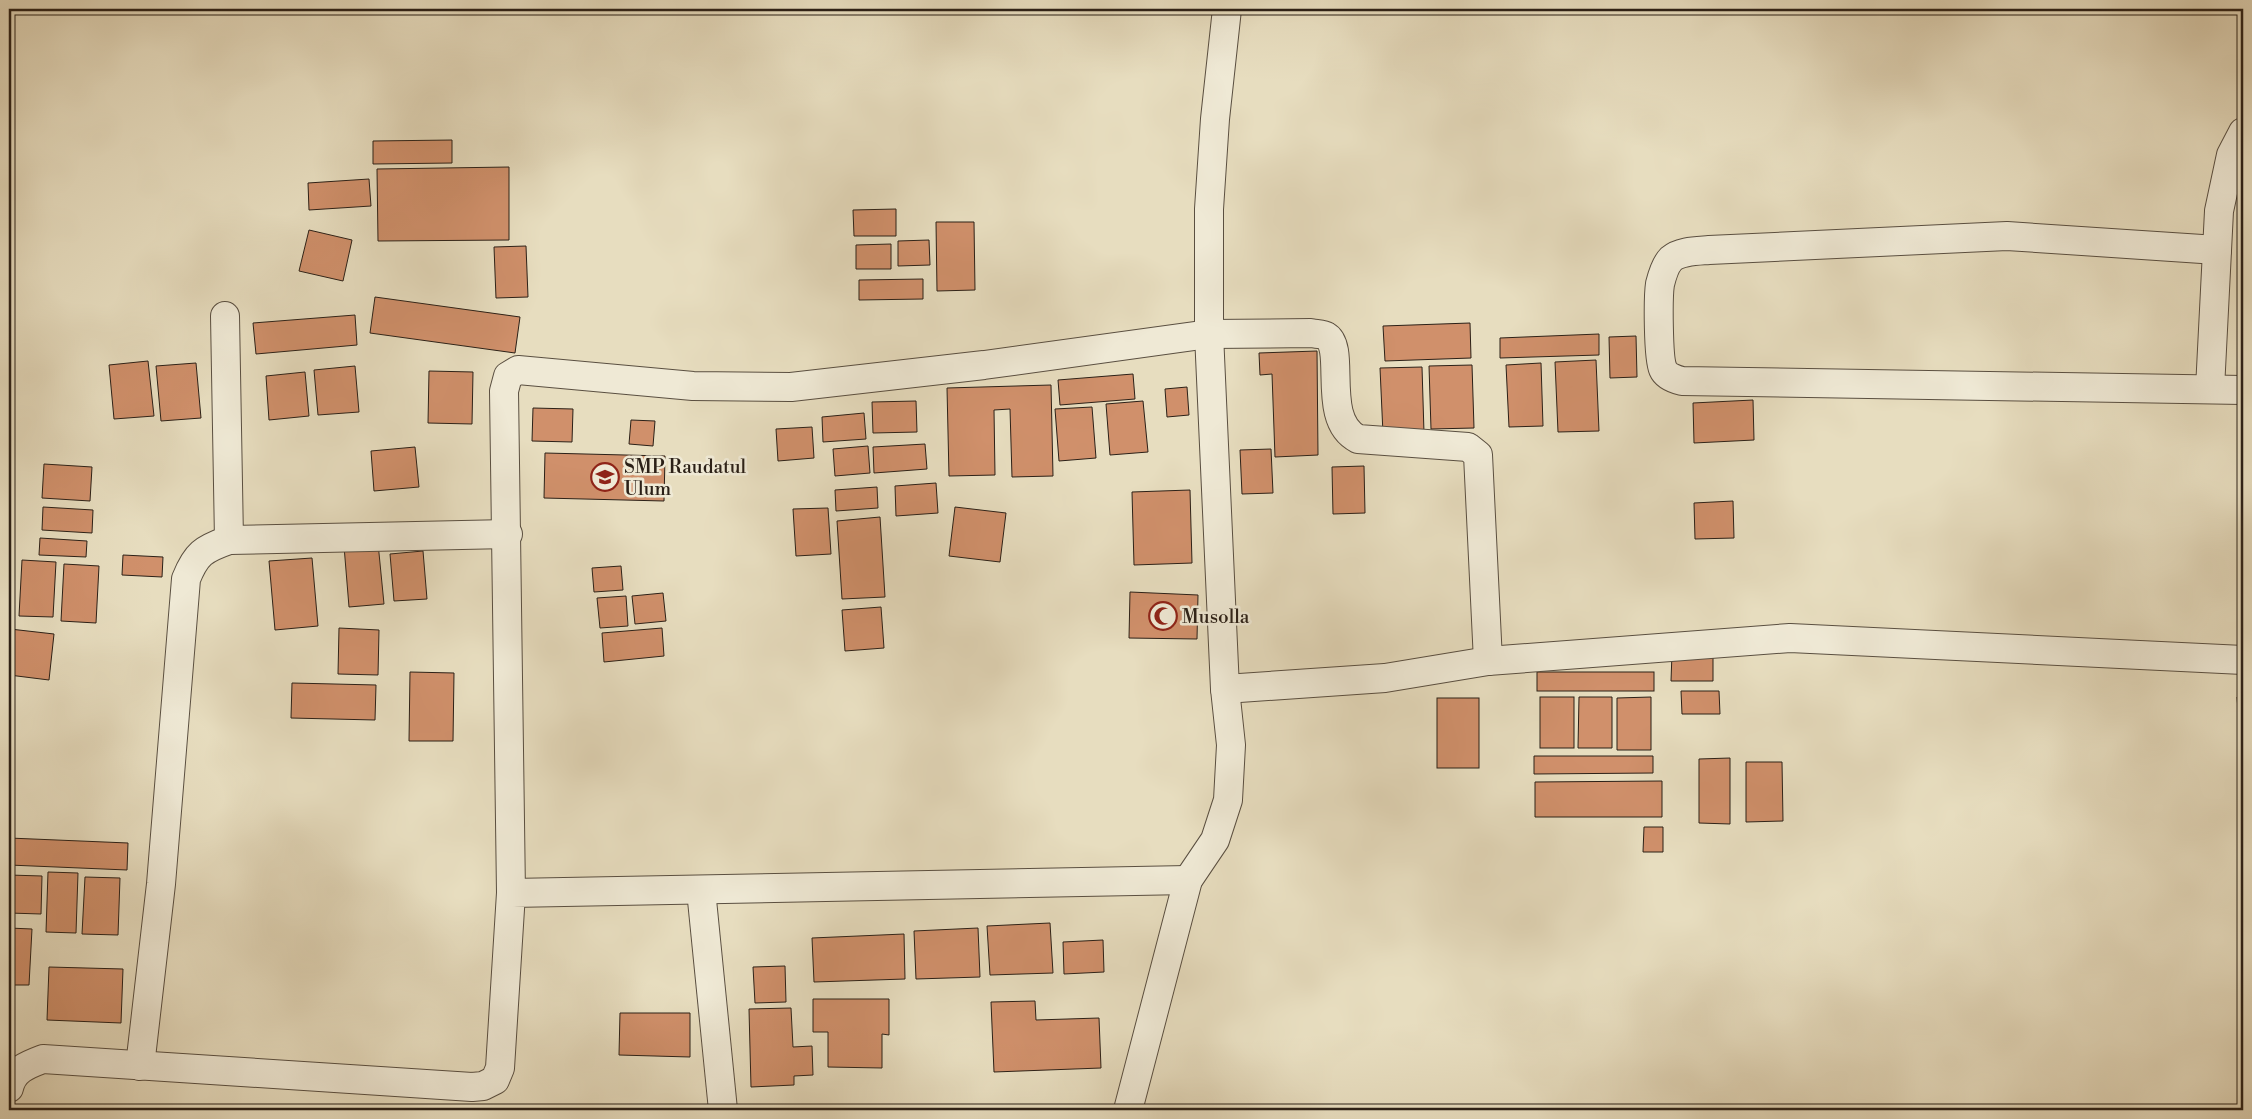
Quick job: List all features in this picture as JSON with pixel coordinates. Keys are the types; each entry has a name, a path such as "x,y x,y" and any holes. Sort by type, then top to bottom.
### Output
{"street":[{"path":"1128,1110 1188,880 1215,840 1228,800 1231,745 1226,689 1209,334 1209,209 1215,119 1226,9"},
{"path":"2210,389 2219,212 2231,155 2243,132"},
{"path":"2217,250 2007,236 1708,250 1684,253 1672,259 1665,268 1660,284 1660,358 1663,371 1672,379 1682,381 2243,390"},
{"path":"225,316 229,540"},
{"path":"9,1088 10,1082 22,1066 43,1059 472,1087 484,1086 495,1080 500,1068 512,893 508,534 504,391 508,376 518,370 693,386 791,387 984,365 1209,334 1311,333 1326,336 1332,342 1334,351 1338,408 1342,424 1349,434 1358,439 1468,446 1478,455 1488,661"},
{"path":"140,1066 161,884 186,579 193,560 208,547 229,540 508,534"},
{"path":"1226,689 1386,678 1488,661 1790,638 2243,660"},
{"path":"512,893 1188,880"},
{"path":"701,890 723,1110"}],"building":[{"path":"452,140 452,163 373,164 373,141"},
{"path":"509,167 509,240 378,241 377,169"},
{"path":"369,179 371,206 309,210 308,183"},
{"path":"896,209 896,236 854,236 853,210"},
{"path":"936,222 974,222 975,290 937,291"},
{"path":"309,230 352,240 343,281 299,271"},
{"path":"929,240 930,265 898,266 898,241"},
{"path":"891,244 891,269 856,269 856,245"},
{"path":"526,246 528,297 496,298 494,247"},
{"path":"923,279 923,299 859,300 859,280"},
{"path":"375,297 520,317 515,353 370,333"},
{"path":"355,315 357,345 256,354 253,323"},
{"path":"1470,323 1471,358 1385,361 1383,326"},
{"path":"2243,330 2243,350 2241,351 2239,331"},
{"path":"1599,334 1599,355 1500,358 1500,338"},
{"path":"1636,336 1637,377 1610,378 1609,337"},
{"path":"1317,351 1318,455 1275,457 1272,374 1260,375 1259,353"},
{"path":"1596,360 1599,431 1558,432 1555,362"},
{"path":"148,361 154,416 114,419 109,365"},
{"path":"196,363 201,418 161,421 156,366"},
{"path":"1541,363 1543,426 1509,427 1506,365"},
{"path":"1472,365 1474,428 1431,429 1429,366"},
{"path":"355,366 359,412 318,415 314,370"},
{"path":"1422,367 1424,433 1383,434 1380,368"},
{"path":"429,371 473,372 472,424 428,423"},
{"path":"305,372 309,416 269,420 266,376"},
{"path":"1133,374 1135,399 1060,405 1058,380"},
{"path":"1051,385 1053,476 1012,477 1010,409 994,410 995,475 949,476 947,388"},
{"path":"1187,387 1189,415 1167,417 1165,389"},
{"path":"1753,400 1754,440 1694,443 1693,403"},
{"path":"916,401 917,432 873,433 872,402"},
{"path":"1143,401 1148,452 1110,455 1106,404"},
{"path":"1092,407 1096,458 1059,461 1055,409"},
{"name":"SMP Raudatul Ulum","path":"533,408 573,409 572,442 532,441"},
{"path":"864,413 866,439 823,442 822,417"},
{"path":"631,420 655,421 653,446 629,444"},
{"path":"812,427 814,458 778,461 776,429"},
{"path":"925,444 927,469 874,473 873,447"},
{"path":"868,446 870,473 835,476 833,449"},
{"path":"415,447 419,487 374,491 371,451"},
{"path":"1271,449 1273,493 1242,494 1240,450"},
{"name":"SMP Raudatul Ulum","path":"545,453 665,456 664,501 544,498"},
{"path":"44,464 92,467 90,501 42,498"},
{"path":"1364,466 1365,513 1333,514 1332,467"},
{"path":"936,483 938,513 896,516 895,486"},
{"path":"877,487 878,508 836,511 835,490"},
{"path":"1190,490 1192,563 1134,565 1132,492"},
{"path":"1733,501 1734,538 1695,539 1694,503"},
{"path":"43,507 93,510 92,533 42,530"},
{"path":"955,507 1006,513 1000,562 949,556"},
{"path":"828,508 831,554 796,556 793,509"},
{"path":"880,517 885,597 842,599 837,521"},
{"path":"40,538 87,541 86,557 39,555"},
{"path":"378,543 384,604 349,607 344,546"},
{"path":"423,551 427,599 394,601 390,554"},
{"path":"123,555 163,557 162,577 122,575"},
{"path":"312,558 318,626 275,630 269,561"},
{"path":"22,560 56,562 53,617 19,616"},
{"path":"64,564 99,566 96,623 61,621"},
{"path":"621,566 623,590 594,592 592,568"},
{"name":"Musolla","path":"1130,592 1198,595 1197,639 1129,638"},
{"path":"663,593 666,621 635,624 632,596"},
{"path":"626,596 628,626 600,628 597,598"},
{"path":"881,607 884,648 845,651 842,610"},
{"path":"339,628 379,630 378,675 338,674"},
{"path":"662,628 664,656 604,662 602,633"},
{"path":"10,629 54,634 49,680 9,675"},
{"path":"1672,653 1713,653 1713,681 1671,681"},
{"path":"410,672 454,673 453,741 409,741"},
{"path":"1537,672 1654,672 1654,691 1537,691"},
{"path":"292,683 376,685 375,720 291,718"},
{"path":"1681,691 1719,691 1720,714 1682,714"},
{"path":"1540,697 1574,697 1574,748 1540,748"},
{"path":"1579,697 1612,697 1612,748 1578,748"},
{"path":"1651,697 1651,750 1617,750 1617,698"},
{"path":"2237,697 2243,697 2243,737 2240,737"},
{"path":"1437,698 1479,698 1479,768 1437,768"},
{"path":"1534,756 1653,756 1653,773 1534,774"},
{"path":"1730,758 1730,824 1699,823 1699,759"},
{"path":"1746,762 1782,762 1783,821 1746,822"},
{"path":"1662,781 1662,817 1535,817 1535,782"},
{"path":"1644,827 1663,827 1663,852 1643,852"},
{"path":"9,838 128,843 127,870 9,865"},
{"path":"48,872 78,873 76,933 46,932"},
{"path":"9,875 42,876 41,914 9,913"},
{"path":"85,877 120,878 118,935 82,934"},
{"path":"1050,923 1053,973 990,975 987,926"},
{"path":"9,928 32,929 29,985 9,985"},
{"path":"978,928 980,977 916,979 914,931"},
{"path":"904,934 905,979 814,982 812,938"},
{"path":"1103,940 1104,972 1064,974 1063,942"},
{"path":"785,966 786,1002 755,1003 753,967"},
{"path":"49,967 123,969 121,1023 47,1020"},
{"path":"813,999 889,999 889,1035 882,1034 882,1068 828,1067 828,1032 813,1032"},
{"path":"1035,1001 1036,1020 1099,1018 1101,1068 994,1072 991,1002"},
{"path":"791,1008 793,1047 812,1046 813,1075 794,1076 794,1085 751,1087 749,1009"},
{"path":"620,1013 690,1013 690,1057 619,1055"}],"place":[{"name":"SMP Raudatul Ulum","path":"605,477"},
{"name":"Musolla","path":"1163,616"}]}
